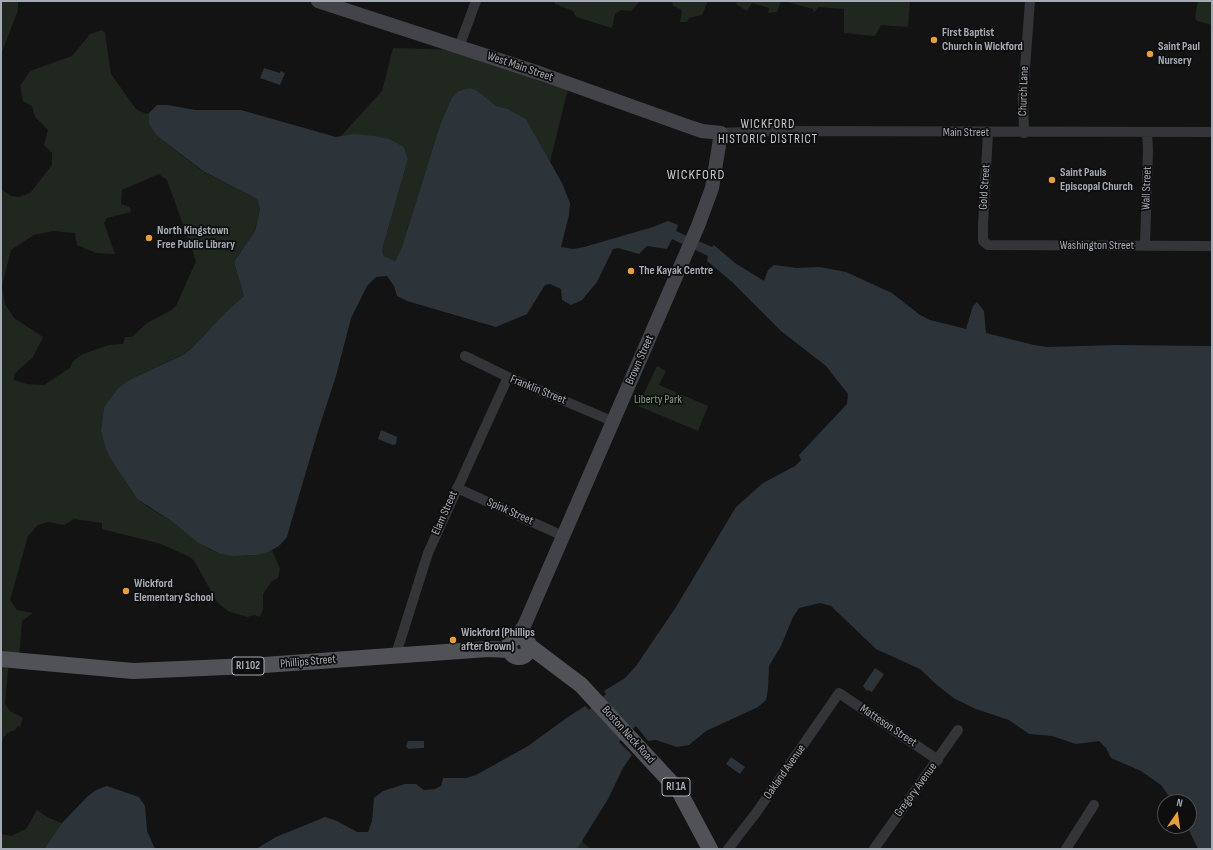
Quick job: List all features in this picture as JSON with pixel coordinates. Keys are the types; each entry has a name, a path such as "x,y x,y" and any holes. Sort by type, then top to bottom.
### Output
{"main road":[{"name":"West Main Street","path":"318,1 460,46 574,85 690,128 707,132 721,133"},
{"name":"Brown Street","path":"516,643 691,243 712,188 721,133"},
{"name":"Phillips Street","path":"1,659 133,671 250,666 516,643"},
{"name":"Boston Neck Road","path":"516,643 557,664 581,685 679,791 710,849"}],"street":[{"path":"460,46 476,1"},
{"name":"Church Lane","path":"1024,133 1023,95 1030,1"},
{"name":"Main Street","path":"721,133 777,131 988,133 1212,132"},
{"name":"Wall Street","path":"1145,245 1148,150 1147,132"},
{"name":"Gold Street","path":"983,241 988,133"},
{"name":"Washington Street","path":"983,241 988,245 1212,246"},
{"name":"Franklin Street","path":"465,356 508,377 612,421"},
{"name":"Elam Street","path":"396,654 428,553 508,377"},
{"name":"Spink Street","path":"457,488 563,536"},
{"name":"Matteson Street","path":"839,693 938,760"},
{"name":"Oakland Avenue","path":"728,849 756,813 839,693"},
{"name":"Gregory Avenue","path":"874,849 958,730"},
{"path":"1066,849 1094,805"}],"green space":[{"path":"1,1 18,1 18,10 1,55"},
{"path":"555,1 640,1 631,11 621,10 615,14 612,28 576,17 573,11 555,4"},
{"path":"672,1 708,1 702,15 689,18 687,22 680,22 682,10 673,6"},
{"path":"737,1 781,1 777,12 768,13 769,8 752,3 747,11 736,4"},
{"path":"783,1 910,1 908,27 881,25 875,36 844,33 844,9 818,7 814,13 813,9"},
{"path":"1198,1 1212,1 1212,25 1197,21 1195,18"},
{"path":"102,30 105,33 111,74 136,109 146,114 149,113 149,124 156,135 202,171 257,199 260,209 255,231 234,262 244,296 227,311 193,347 182,355 129,380 118,388 104,407 101,431 104,443 130,489 137,499 148,507 170,520 209,549 220,554 233,556 257,555 272,550 280,569 278,578 272,581 263,594 263,609 260,617 254,615 247,617 228,611 217,602 195,562 190,557 161,544 102,529 102,523 74,519 64,525 48,522 38,525 28,536 10,600 17,610 33,613 22,621 19,659 9,659 5,704 10,711 23,718 20,727 18,726 15,730 7,733 3,739 1,747 1,189 11,196 19,197 30,193 52,165 52,153 44,145 48,130 35,117 32,106 23,101 20,86 30,71 72,56 90,34","holes":["159,174 167,180 196,261 176,306 170,311 147,323 132,337 125,337 123,344 109,345 83,354 73,361 70,368 44,385 27,384 14,380 14,374 33,357 43,337 14,318 5,304 2,286 11,250 34,235 53,231 75,233 77,245 96,253 115,254 104,223 107,218 131,212 130,207 121,204 122,190"]},
{"path":"393,48 459,50 568,89 550,162 526,119 508,109 496,106 487,100 457,92 452,97 440,125 402,247 395,261 384,256 382,250 408,159 404,147 340,137 382,91"},
{"name":"Liberty Park","path":"657,366 666,371 659,385 708,406 698,431 638,406"},
{"path":"37,810 47,817 62,823 44,849 1,849 1,834 11,836 26,829"},
{"path":"582,839 583,843 591,849 577,849"}],"shaded area":[{"path":"264,68 285,73 280,85 260,78"},
{"path":"469,88 476,90 496,106 508,109 526,119 562,183 570,203 569,215 561,247 573,249 584,247 653,227 668,221 678,225 676,231 712,247 714,245 735,263 764,281 768,270 774,265 797,268 820,267 846,272 892,293 920,315 930,320 966,329 973,306 977,302 984,311 986,333 1034,345 1047,347 1117,345 1212,346 1212,849 1198,849 1191,834 1197,834 1197,794 1167,794 1161,785 1141,771 1111,758 1106,748 1099,741 1076,744 1052,736 1029,734 1009,720 976,709 955,699 920,669 876,649 831,606 820,603 799,608 793,617 781,646 769,666 766,700 758,707 706,731 689,745 677,747 656,740 648,741 636,726 619,742 632,755 623,768 608,799 577,849 256,849 276,837 325,817 337,821 357,832 368,832 372,821 374,798 383,791 405,784 416,784 424,790 435,789 441,786 443,778 466,778 476,775 528,746 585,706 589,710 606,694 604,691 625,678 636,666 676,607 736,507 763,483 795,466 801,460 799,455 847,404 848,394 826,366 781,331 732,282 707,261 708,256 672,239 667,249 647,246 639,254 618,248 613,249 597,282 582,300 571,305 562,300 561,289 550,284 545,285 527,314 496,327 407,301 397,296 394,286 387,276 376,277 367,286 351,318 336,376 318,431 287,537 279,546 268,552 257,555 232,556 220,554 199,543 170,520 137,499 109,456 104,443 101,431 104,407 118,388 129,380 183,355 193,347 227,311 244,296 234,262 255,231 260,209 257,199 203,171 156,135 149,124 149,113 157,105 168,105 195,110 241,110 336,137 354,134 374,136 389,139 404,147 408,159 382,250 384,256 395,261 402,247 440,125 452,97 457,92"},
{"path":"381,430 397,437 396,444 393,445 378,439"},
{"path":"875,668 884,674 872,692 867,691 863,686"},
{"path":"408,741 424,741 424,748 408,749 406,746"},
{"path":"731,757 745,767 740,774 726,764"},
{"path":"107,786 139,797 145,806 147,831 155,849 44,849 62,823 87,797 96,790"}],"place":[{"name":"First Baptist Church in Wickford","path":"934,40"},
{"name":"Saint Paul Nursery","path":"1150,54"},
{"name":"Saint Pauls Episcopal Church","path":"1052,180"},
{"name":"North Kingstown Free Public Library","path":"149,238"},
{"name":"The Kayak Centre","path":"631,271"},
{"name":"Wickford Elementary School","path":"126,591"},
{"name":"Wickford (Phillips after Brown)","path":"453,640"}],"district":[{"name":"WICKFORD HISTORIC DISTRICT","path":"768,132"},
{"name":"WICKFORD","path":"696,175"}]}
